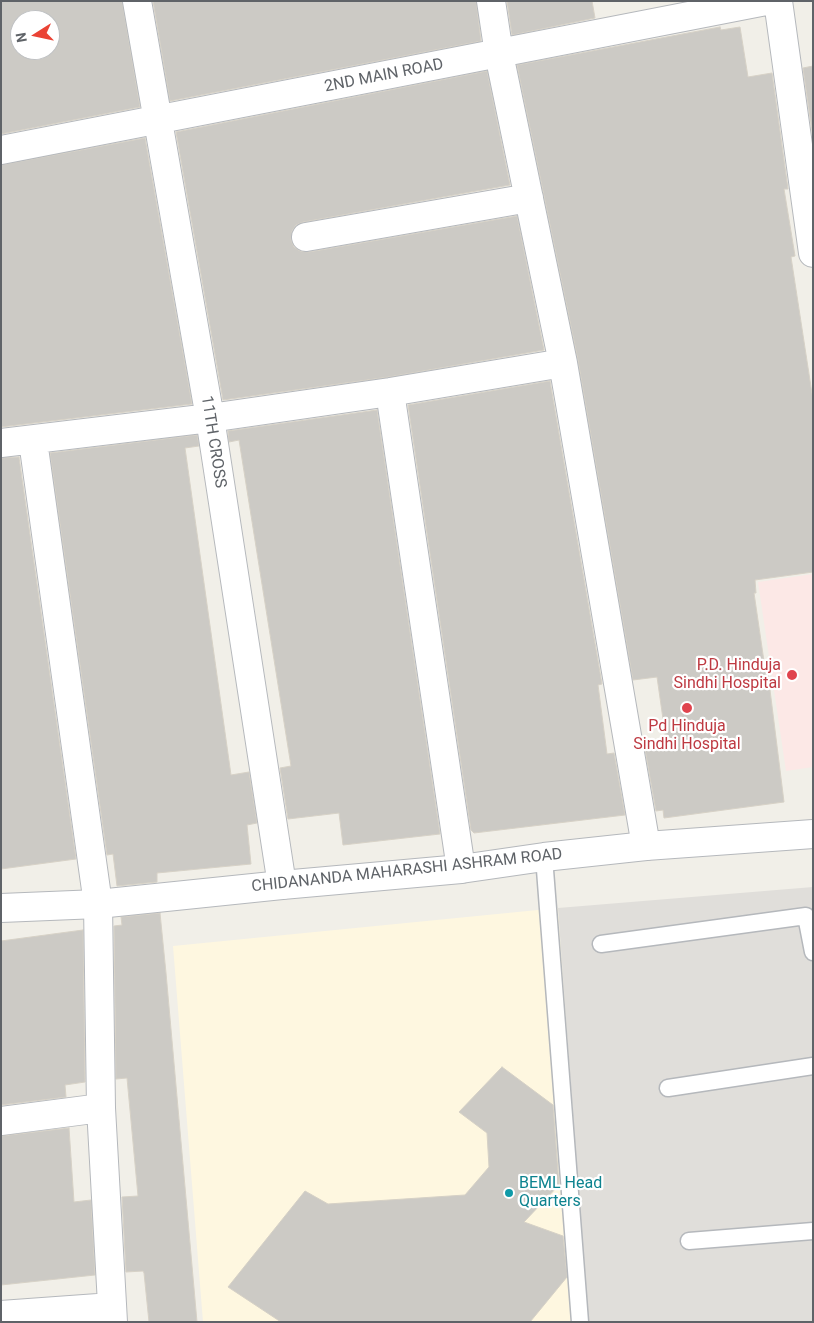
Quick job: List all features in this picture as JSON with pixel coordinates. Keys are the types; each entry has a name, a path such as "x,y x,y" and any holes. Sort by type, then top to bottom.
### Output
{"street":[{"name":"11TH CROSS","path":"136,1 210,418 282,884"},
{"path":"492,1 499,54 563,363 646,846"},
{"name":"2ND MAIN ROAD","path":"1,150 766,1"},
{"path":"778,1 813,253"},
{"path":"306,237 529,198"},
{"path":"1,443 33,441 210,418 390,392 563,363"},
{"path":"390,392 461,869"},
{"path":"1,1316 113,1314 101,1108 98,904 33,441"},
{"name":"CHIDANANDA MAHARASHI ASHRAM ROAD","path":"1,908 98,904 282,884 461,869 544,857 646,846 813,834"},
{"path":"1,1121 101,1108"}],"lane":[{"path":"544,857 580,1322"},
{"path":"601,944 806,916 813,952"},
{"path":"668,1088 813,1066"},
{"path":"689,1241 813,1231"}],"shaded area":[{"name":"P.D. Hinduja Sindhi Hospital","path":"813,574 813,767 786,771 758,582"},
{"path":"813,887 813,1322 588,1322 558,908"},
{"path":"558,908 588,1322 203,1322 173,946"}],"building":[{"path":"1,1 122,1 140,107 1,134"},
{"path":"153,1 476,1 481,41 170,101"},
{"path":"507,1 592,1 595,18 512,35"},
{"path":"720,27 721,30 740,27 748,77 772,73 788,189 784,189 795,256 791,257 813,400 813,572 755,580 756,593 754,593 766,675 768,674 784,802 664,818 663,810 656,811 645,749 667,747 657,677 633,680 578,360 517,65"},
{"path":"813,66 813,138 803,68"},
{"path":"487,71 510,185 303,222 296,225 292,231 291,240 294,247 300,251 309,252 517,216 544,350 388,377 223,400 176,132"},
{"path":"145,138 192,404 1,427 1,165"},
{"path":"550,381 602,684 598,685 607,754 614,753 625,815 474,833 471,830 408,405"},
{"path":"377,410 440,834 343,845 339,813 288,819 280,768 291,766 239,440 229,442 228,431"},
{"path":"197,435 199,446 185,448 231,775 249,772 257,823 247,825 251,864 157,873 157,882 117,886 113,854 107,855 50,453"},
{"path":"19,457 76,859 1,869 1,458"},
{"path":"160,913 197,1322 149,1322 144,1273 143,1271 126,1272 122,1197 138,1196 127,1078 116,1079 114,926 122,925 121,917"},
{"path":"83,930 85,1082 65,1085 66,1097 1,1105 1,941"},
{"name":"BEML Head Quarters","path":"502,1067 553,1105 559,1185 524,1222 563,1236 567,1277 530,1322 281,1322 228,1287 305,1191 328,1204 465,1195 489,1167 487,1133 459,1112"},
{"path":"69,1128 74,1202 91,1200 95,1275 1,1285 1,1136"}],"place":[{"name":"P.D. Hinduja Sindhi Hospital","path":"792,675"},
{"name":"Pd Hinduja Sindhi Hospital","path":"687,708"},
{"name":"BEML Head Quarters","path":"509,1193"}]}
